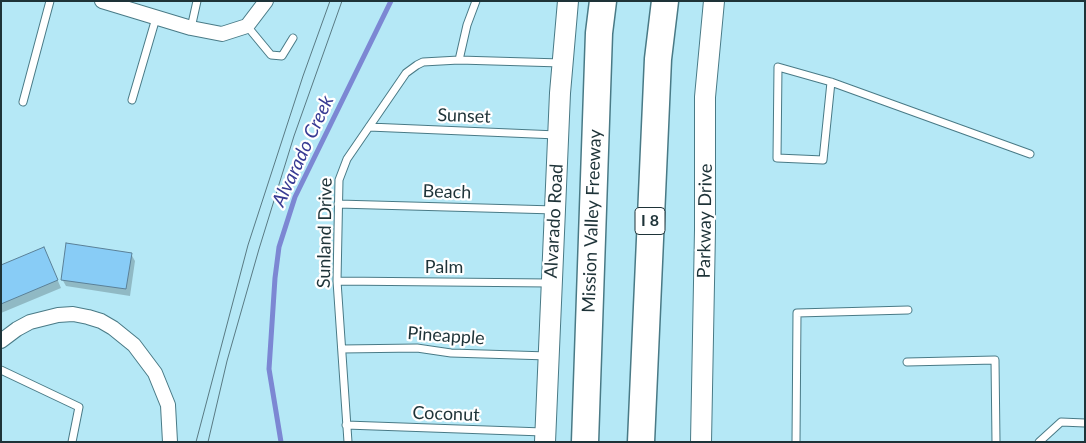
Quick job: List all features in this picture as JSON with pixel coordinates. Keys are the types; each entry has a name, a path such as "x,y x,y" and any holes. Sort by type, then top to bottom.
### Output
{"highway":[{"name":"Mission Valley Freeway","path":"585,442 598,33 603,1"},
{"name":"I 8","path":"640,442 658,59 665,1"}],"street":[{"path":"102,1 191,28 222,34 247,26 266,1"},
{"name":"Alvarado Road","path":"545,437 558,135 568,1"},
{"name":"Parkway Drive","path":"700,442 705,240 705,97 714,1"},
{"path":"1,341 30,322 58,315 73,314 88,317 101,321 113,328 134,345 155,373 168,405 170,442"}],"lane":[{"path":"23,102 50,1"},
{"path":"191,28 197,1"},
{"path":"459,60 467,25 476,1"},
{"path":"132,100 156,18"},
{"path":"247,26 271,55 282,56 293,38"},
{"name":"Sunland Drive","path":"348,442 337,281 339,180 346,158 411,68 422,62 459,60 562,63"},
{"path":"831,82 823,160 777,158 778,67 831,82 1030,154"},
{"name":"Sunset","path":"368,127 558,135"},
{"name":"Beach","path":"338,204 555,210"},
{"name":"Palm","path":"337,281 551,283"},
{"path":"796,442 797,313 908,310"},
{"name":"Pineapple","path":"342,349 417,348 451,353 548,356"},
{"path":"908,362 995,360 996,442"},
{"path":"1,370 79,407 72,442"},
{"path":"1039,442 1061,422 1085,423"},
{"name":"Coconut","path":"346,425 545,437"}],"building":[{"path":"66,243 132,253 126,289 61,280"},
{"path":"44,247 58,280 1,304 1,265"}],"waterway":[{"name":"Alvarado Creek","path":"281,442 269,369 279,247 295,197 391,1"}],"tram line":[{"path":"196,442 248,245 303,76 330,1"},
{"path":"208,442 227,361 259,249 294,136 342,1"}]}
